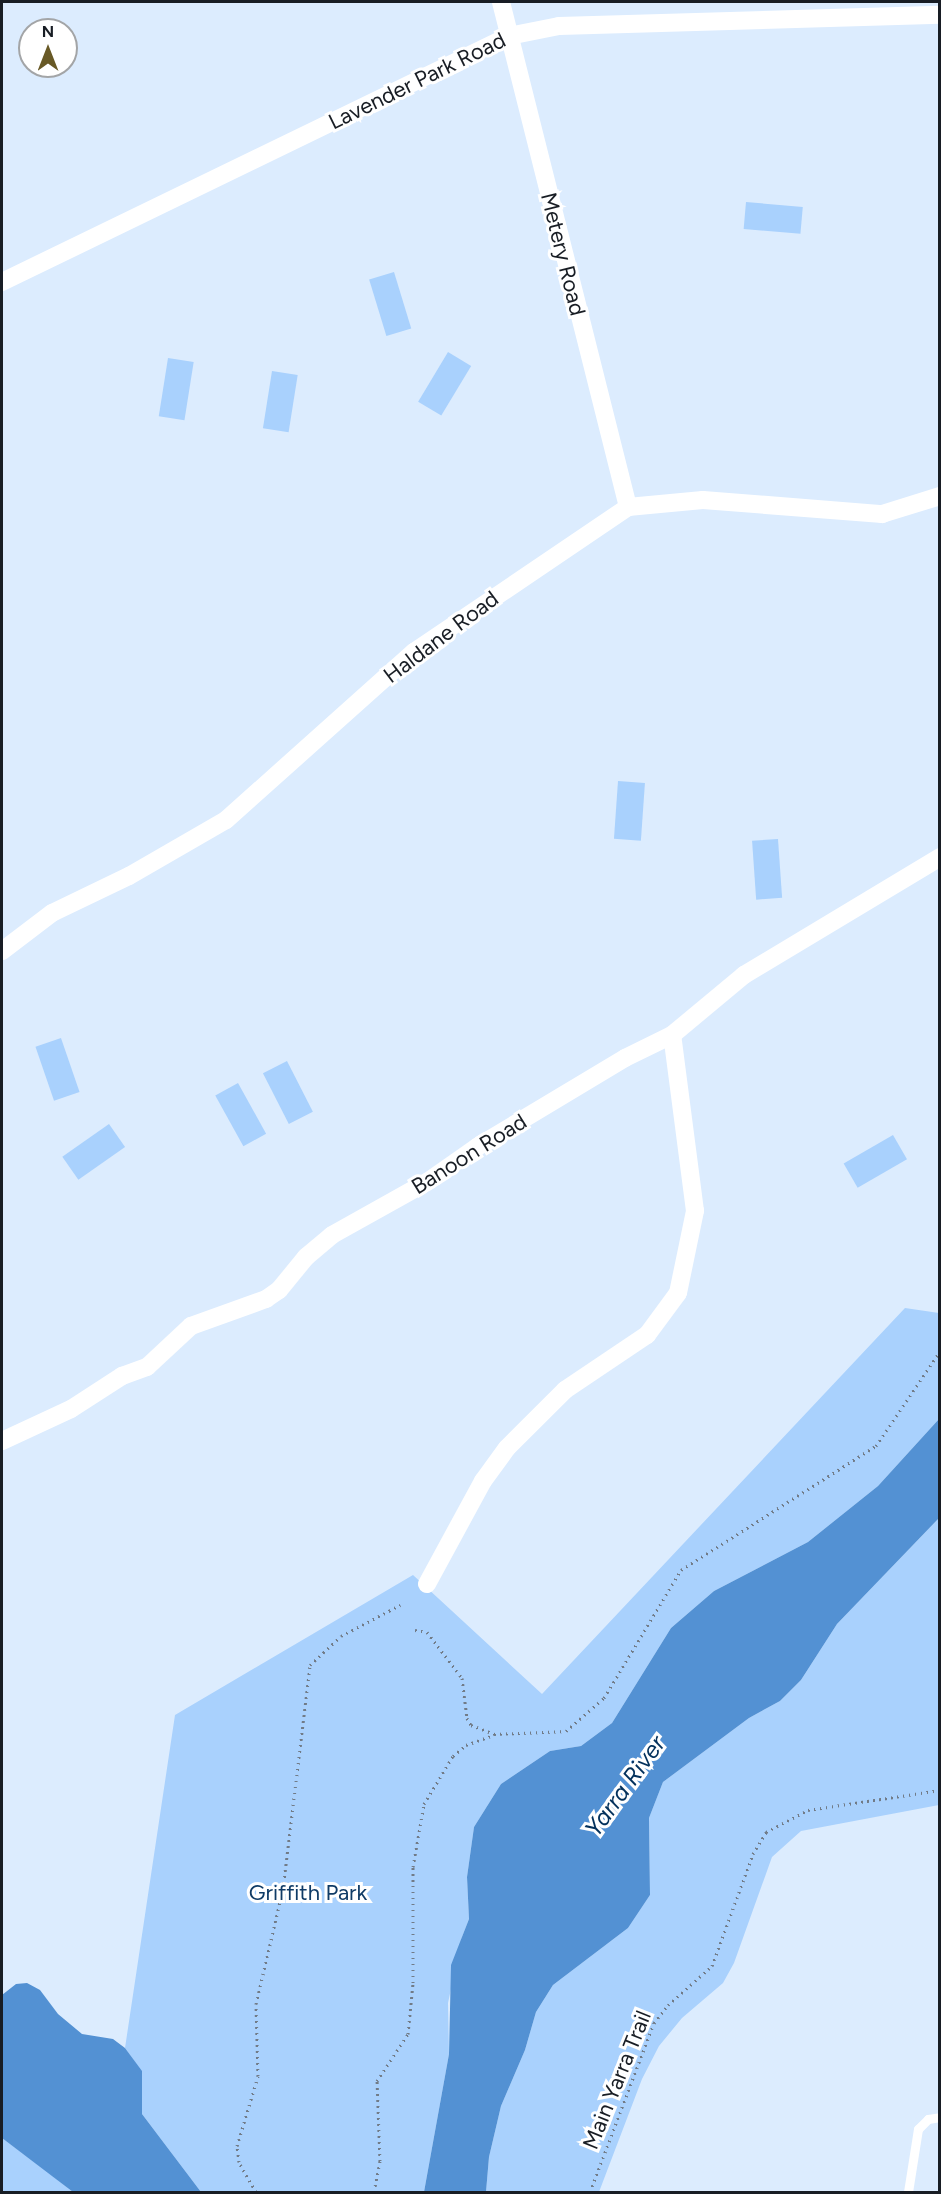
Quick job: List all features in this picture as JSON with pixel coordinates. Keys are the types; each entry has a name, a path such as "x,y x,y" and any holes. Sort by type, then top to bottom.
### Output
{"street":[{"name":"Metery Road","path":"501,2 628,507"},
{"name":"Lavender Park Road","path":"2,282 509,36 560,26 939,15"},
{"name":"Haldane Road","path":"2,951 52,913 129,876 226,820 414,652 628,507 703,500 882,514 939,496"},
{"name":"Banoon Road","path":"2,1441 147,1367 191,1326 266,1299 332,1235 427,1182 477,1147 625,1058 672,1035 744,975 939,857"},
{"path":"427,1584 483,1481 507,1448 565,1390 647,1335 678,1293 691,1247 695,1211 694,1178 672,1035"}],"lane":[{"path":"908,2193 918,2129 928,2119 939,2117"}],"path":[{"path":"374,2193 380,2162 377,2081 408,2034 413,1983 413,1867 424,1804 453,1756 466,1744 494,1734 566,1731 597,1705 681,1570 876,1446 939,1351"},
{"path":"256,2193 239,2162 237,2146 258,2076 256,2004 283,1889 310,1665 341,1636 400,1605"},
{"path":"415,1630 427,1632 462,1678 466,1718 471,1725 494,1734"},
{"name":"Main Yarra Trail","path":"590,2193 654,2023 668,2005 712,1966 756,1846 766,1832 808,1810 939,1790"}],"green space":[{"path":"746,202 803,207 800,234 744,229"},
{"path":"394,272 411,328 386,336 369,280"},
{"path":"448,352 471,366 441,416 418,402"},
{"path":"168,358 194,362 184,420 159,416"},
{"path":"272,371 298,375 289,432 263,428"},
{"path":"618,781 645,783 641,841 614,839"},
{"path":"778,839 782,898 756,900 752,841"},
{"path":"61,1038 80,1092 54,1101 35,1047"},
{"path":"287,1061 313,1112 289,1124 263,1073"},
{"path":"238,1083 266,1134 243,1146 215,1096"},
{"path":"109,1124 125,1147 78,1180 62,1157"},
{"path":"893,1135 907,1159 858,1188 844,1164"},
{"name":"Griffith Park","path":"905,1308 939,1313 939,1419 878,1486 808,1542 714,1591 671,1628 612,1723 581,1746 550,1751 501,1784 474,1827 467,1877 469,1919 462,1937 448,2003 449,2054 424,2192 201,2192 142,2114 142,2072 125,2048 175,1715 413,1575 542,1694"},
{"path":"939,1518 939,1805 801,1831 772,1857 734,1963 723,1983 682,2018 659,2046 642,2079 599,2192 486,2192 489,2157 501,2106 525,2050 536,2012 553,1985 628,1928 650,1895 649,1818 663,1782 749,1718 780,1701 801,1680 837,1624"},
{"path":"2,2138 44,2169 73,2192 2,2192"}],"water":[{"name":"Yarra River","path":"939,1419 939,1518 837,1624 801,1680 780,1701 749,1718 663,1782 649,1818 650,1895 628,1928 553,1985 536,2012 525,2050 501,2106 489,2157 486,2192 424,2192 449,2054 451,1965 469,1919 467,1877 474,1827 501,1784 550,1751 581,1746 612,1723 671,1628 714,1591 808,1542 878,1486"},
{"path":"27,1983 40,1990 58,2014 82,2034 113,2039 125,2048 142,2071 142,2114 201,2192 73,2192 2,2138 2,1995 16,1984"}]}
